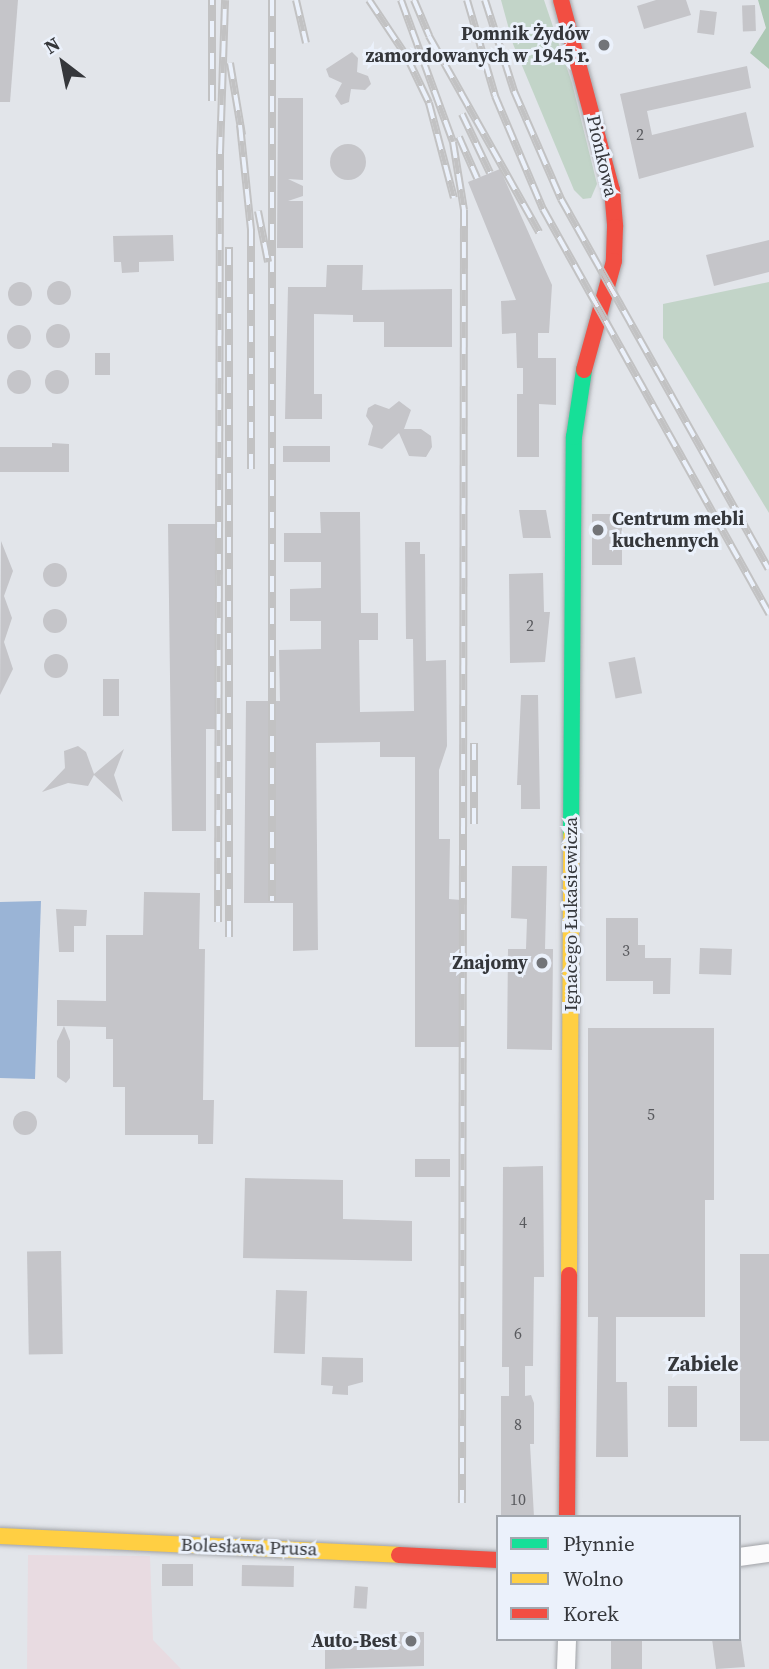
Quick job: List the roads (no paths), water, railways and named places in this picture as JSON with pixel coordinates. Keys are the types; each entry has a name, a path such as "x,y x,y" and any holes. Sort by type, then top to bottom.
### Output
{"street":[{"name":"Pionkowa","path":"561,0 612,190 614,261 600,315"},
{"name":"Ignacego Łukasiewicza","path":"567,1515 574,437 585,364 600,315"},
{"name":"Bolesława Prusa","path":"0,1536 496,1560"},
{"path":"741,1557 769,1553"},
{"path":"566,1669 567,1641"}],"water":[{"path":"41,901 35,1079 0,1078 0,902"}],"railway":[{"path":"212,0 212,101"},
{"path":"218,922 220,153 225,0"},
{"path":"272,0 272,901"},
{"path":"296,0 306,43"},
{"path":"369,0 407,57 429,103 454,198"},
{"path":"401,0 453,142 464,210 462,1503"},
{"path":"414,0 429,36 539,232"},
{"path":"467,0 495,96 543,209 769,614"},
{"path":"485,0 514,91 561,199 769,569"},
{"path":"230,63 242,135"},
{"path":"462,114 490,173"},
{"path":"240,125 251,230 251,469"},
{"path":"459,137 477,178"},
{"path":"258,211 268,262"},
{"path":"229,247 229,937"},
{"path":"474,743 474,824"}],"place":[{"name":"Pomnik Żydów zamordowanych w 1945 r.","path":"604,45"},
{"name":"Centrum mebli kuchennych","path":"598,530"},
{"name":"Znajomy","path":"542,963"},
{"name":"Auto-Best","path":"411,1641"}],"district":[{"name":"Zabiele","path":"703,1364"}]}
